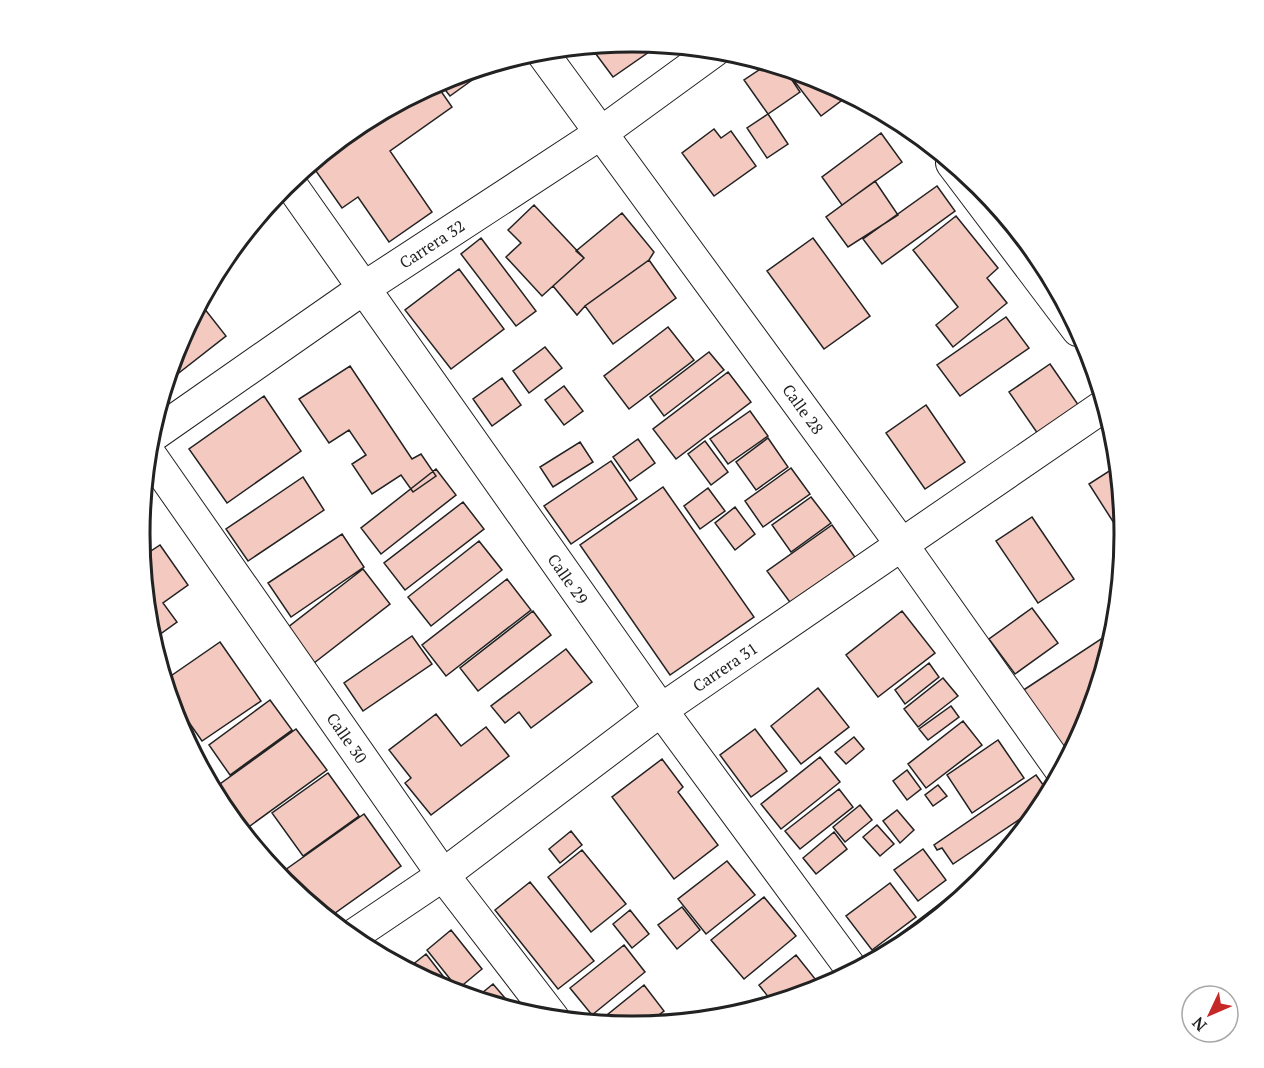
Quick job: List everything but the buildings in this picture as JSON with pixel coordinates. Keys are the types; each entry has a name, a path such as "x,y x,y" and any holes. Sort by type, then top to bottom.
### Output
{"street":[{"name":"Carrera 32","path":"163,429 364,288 601,134 704,58"},
{"name":"Calle 28","path":"548,60 902,545 1056,762"},
{"name":"Calle 29","path":"295,191 661,710 848,964"},
{"path":"988,211 1044,284"},
{"name":"Carrera 31","path":"360,931 443,875 661,710 1097,410"},
{"name":"Calle 30","path":"156,464 443,875 545,1007"}]}
